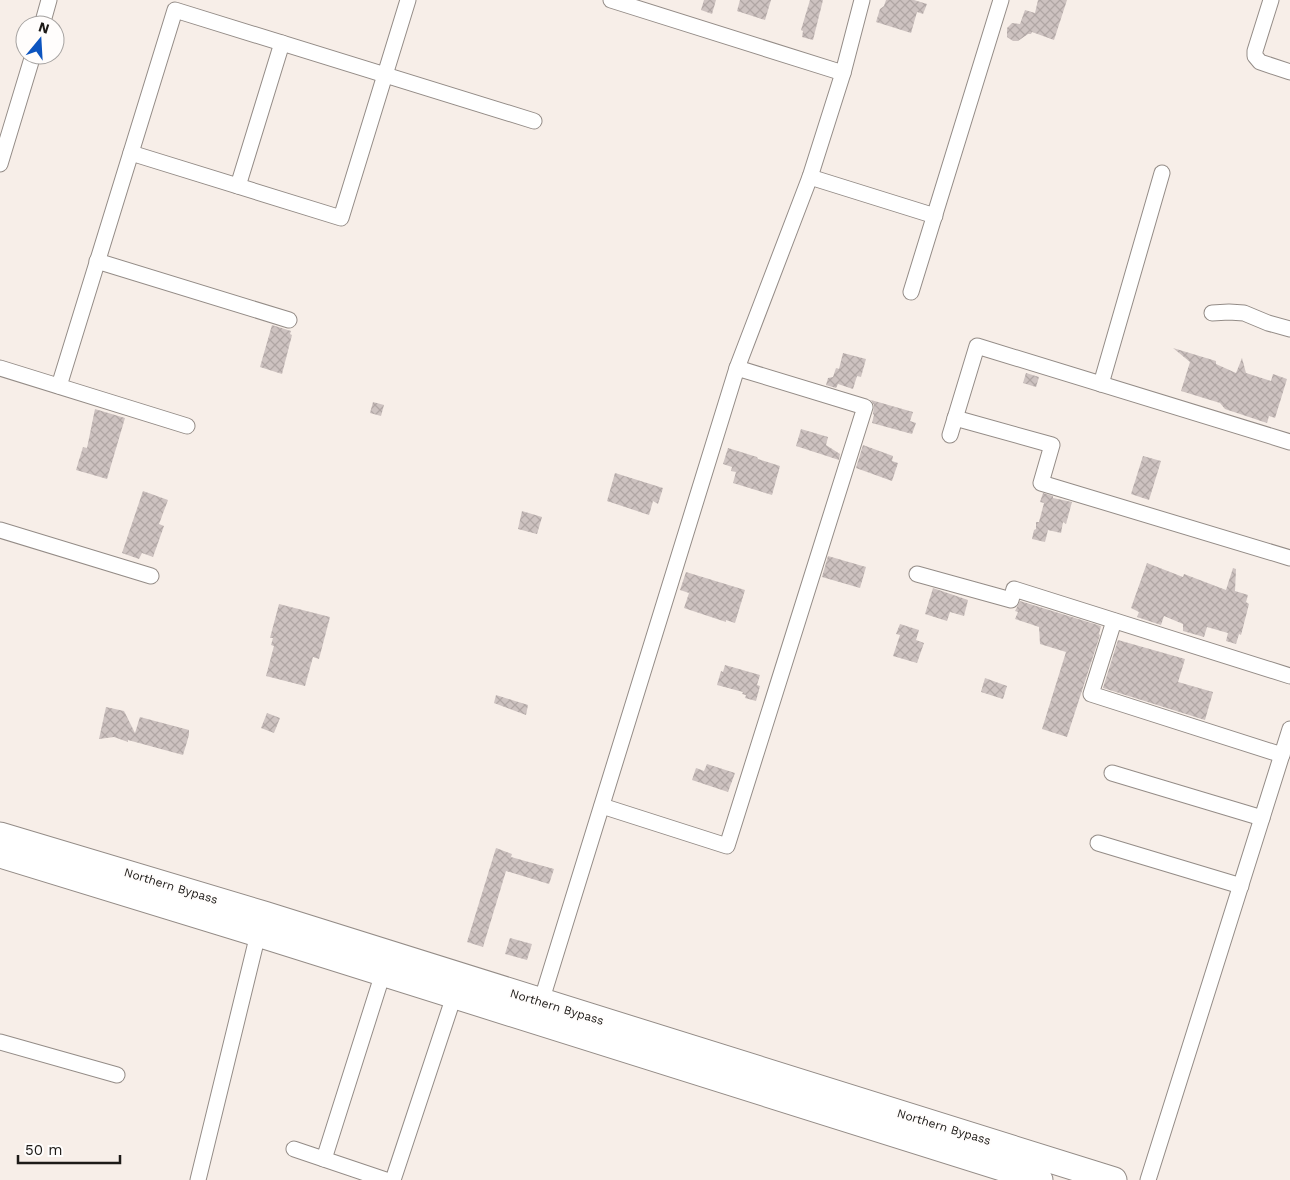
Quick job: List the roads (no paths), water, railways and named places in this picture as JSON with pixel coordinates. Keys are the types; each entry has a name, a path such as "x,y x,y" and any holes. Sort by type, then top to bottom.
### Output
{"main road":[{"name":"Northern Bypass","path":"0,852 80,869 264,914 1114,1180"},
{"name":"Northern Bypass","path":"80,869 258,934 1040,1180"}],"street":[{"path":"45,15 49,0"},
{"path":"131,153 341,218 408,0"},
{"path":"611,0 843,72"},
{"path":"541,1002 737,368 810,177 843,72 862,0"},
{"path":"911,292 1001,0"},
{"path":"1271,0 1254,51 1260,62 1290,72"},
{"path":"59,386 175,10 534,121"},
{"path":"238,186 282,43"},
{"path":"0,164 30,65"},
{"path":"1101,384 1162,173"},
{"path":"810,177 935,216"},
{"path":"98,261 289,320"},
{"path":"1212,313 1244,313 1290,329"},
{"path":"950,435 977,346 1290,442"},
{"path":"0,368 187,426"},
{"path":"602,806 727,846 865,407 737,368"},
{"path":"955,418 1052,445 1041,483 1290,558"},
{"path":"0,530 151,576"},
{"path":"917,574 1011,600 1014,589 1290,676"},
{"path":"1114,621 1091,694 1282,755"},
{"path":"1148,1180 1290,729"},
{"path":"1112,773 1262,818"},
{"path":"1098,843 1241,886"},
{"path":"198,1180 258,934"},
{"path":"324,1159 382,973"},
{"path":"394,1180 454,996"},
{"path":"0,1042 117,1074"},
{"path":"294,1148 386,1180"}]}
